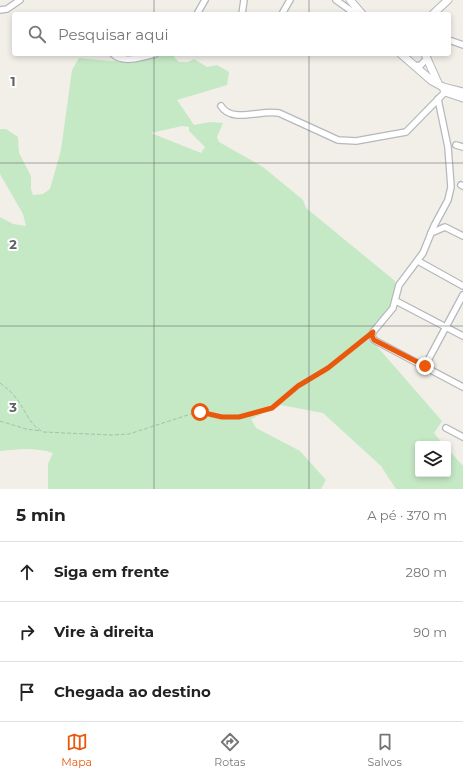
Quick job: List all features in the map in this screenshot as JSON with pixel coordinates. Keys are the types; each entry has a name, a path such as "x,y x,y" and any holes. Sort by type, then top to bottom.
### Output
{"street":[{"path":"0,10 7,9 20,0"},
{"path":"198,12 205,0"},
{"path":"242,12 244,0"},
{"path":"283,12 290,0"},
{"path":"336,0 357,12"},
{"path":"350,0 360,12"},
{"path":"435,12 444,0"},
{"path":"451,41 463,45"},
{"path":"116,56 126,59 143,56"},
{"path":"403,56 444,88 463,98"},
{"path":"414,66 421,65 426,56"},
{"path":"426,56 444,88 463,92"},
{"path":"222,106 224,111 230,114 279,113 338,140 356,141 406,132 438,99 444,88"},
{"path":"438,99 446,133 451,187 448,200 418,262 401,281 397,288 396,301 389,315 373,332 372,336 374,340 463,387"},
{"path":"456,145 463,147"},
{"path":"431,233 447,227 463,236"},
{"path":"418,262 463,286"},
{"path":"425,366 463,295"},
{"path":"396,301 463,336"},
{"path":"446,428 463,437"}],"path":[{"path":"0,421 26,429 43,432 112,436 129,434 200,412 230,418 251,415 272,408 298,386 328,368 373,332"},
{"path":"0,383 17,399 30,422 43,432"}],"green space":[{"path":"156,56 175,56 174,57 179,62 188,62 194,59 207,67 217,65 229,72 227,85 177,100 194,125 210,122 223,123 217,137 219,142 263,167 303,200 306,208 395,281 394,296 388,311 367,335 442,421 434,433 441,441 415,441 415,477 451,477 451,452 463,466 463,489 396,489 381,466 323,413 281,405 251,419 256,428 300,451 326,480 321,489 48,489 48,464 53,453 33,449 0,451 0,217 13,224 26,226 23,214 0,174 0,129 6,129 18,137 19,153 31,176 31,189 33,195 43,194 50,189 61,150 72,70 79,58 109,61 132,61","holes":["182,126 189,127 189,131 205,147 201,153 151,133"]}],"route":[{"path":"200,412 230,418 251,415 272,408 298,386 328,368 373,332 372,336 374,340 425,366"}]}
